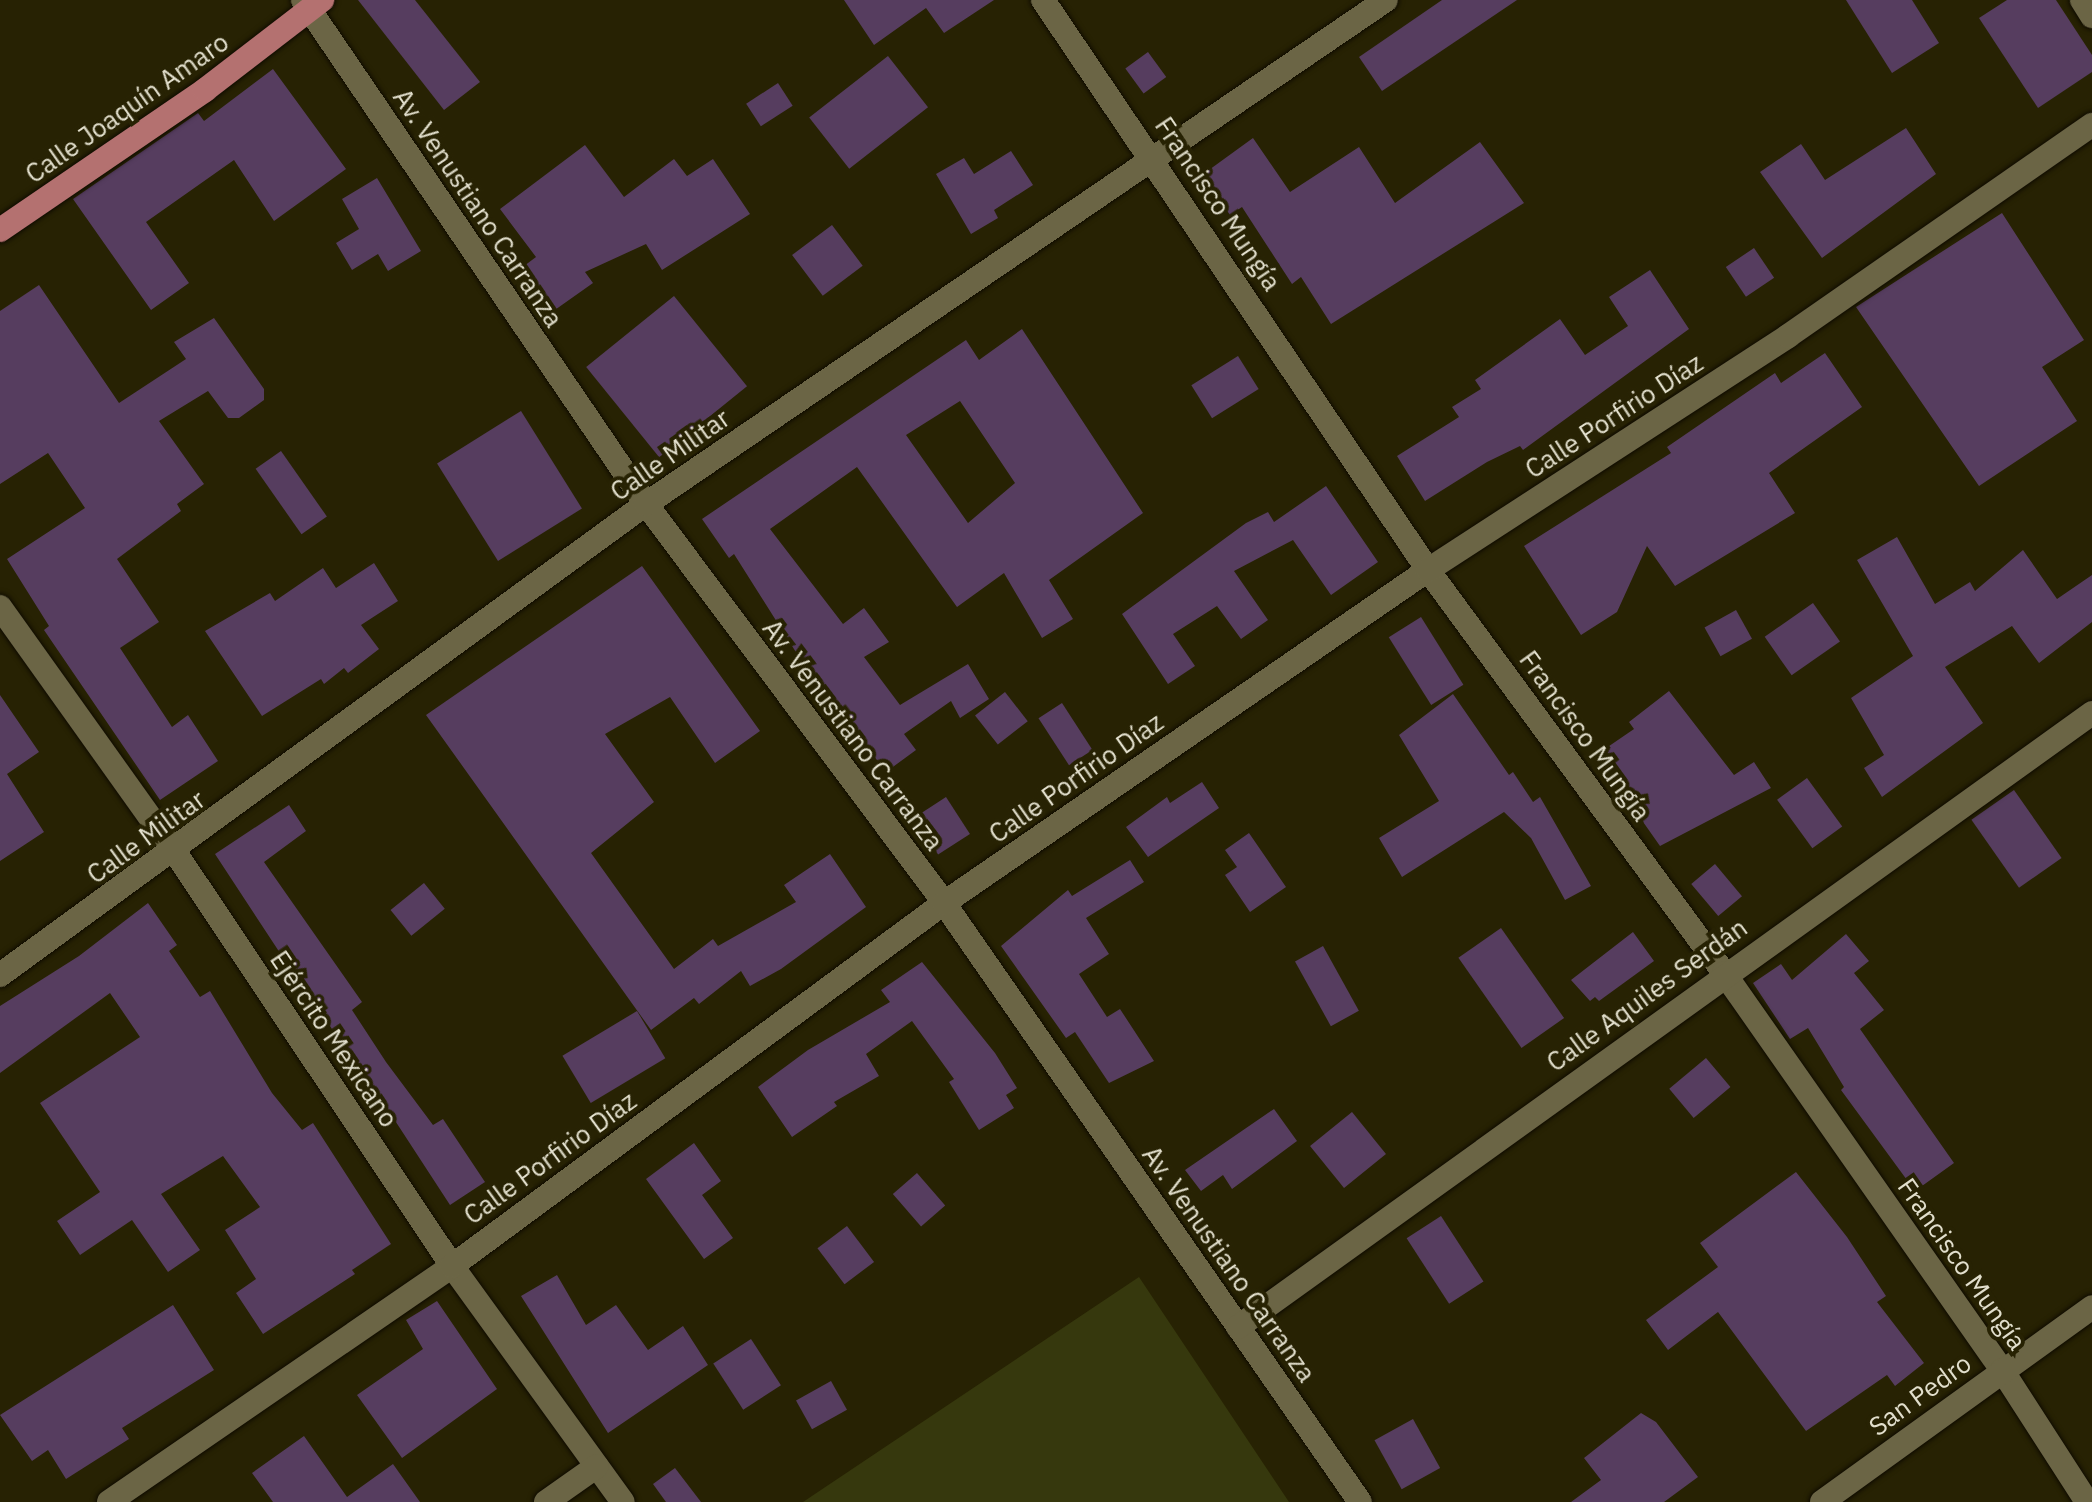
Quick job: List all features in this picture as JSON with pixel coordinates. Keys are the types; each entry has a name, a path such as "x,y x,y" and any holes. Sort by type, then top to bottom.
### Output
{"main road":[{"name":"Calle Joaquín Amaro","path":"0,230 205,90 312,3"}],"street":[{"name":"Francisco Mungía","path":"1043,0 1155,159 1428,570 1724,973 2002,1370 2087,1502"},
{"name":"Calle Militar","path":"0,975 175,852 646,504 1386,0"},
{"path":"2082,0 2092,16"},
{"name":"Av. Venustiano Carranza","path":"312,3 646,504 944,903 1360,1502"},
{"name":"Calle Porfirio Díaz","path":"109,1502 452,1266 944,903 1428,570 1788,336 2092,125"},
{"name":"Ejército Mexicano","path":"0,607 175,852 452,1266 623,1502"},
{"name":"Calle Aquiles Serdán","path":"1238,1327 1724,973 2092,713"},
{"name":"San Pedro","path":"1822,1502 2092,1307"},
{"path":"546,1502 597,1466"}],"shaded area":[{"path":"1139,1277 1289,1502 803,1502"}],"building":[{"path":"358,0 415,0 480,82 444,110"},
{"path":"844,0 994,0 944,33 926,8 874,45"},
{"path":"1442,0 1517,0 1382,91 1359,57"},
{"path":"1846,0 1912,0 1939,43 1892,73"},
{"path":"2007,0 2056,0 2092,55 2092,72 2038,108 1979,18"},
{"path":"1148,52 1166,77 1144,94 1125,68"},
{"path":"888,56 928,107 849,169 809,118"},
{"path":"273,69 346,169 274,221 234,160 146,222 189,283 151,310 73,199 198,113 204,121"},
{"path":"778,83 793,106 761,126 746,104"},
{"path":"1906,128 1936,174 1822,258 1760,172 1801,144 1825,180"},
{"path":"1253,138 1290,192 1359,147 1395,203 1480,142 1524,203 1331,324 1301,277 1292,284 1242,207 1230,215 1202,175"},
{"path":"585,145 624,197 674,159 687,176 713,159 750,214 662,270 646,244 585,272 593,283 552,312 520,269 536,257 500,209"},
{"path":"1011,151 1033,185 994,210 998,218 971,234 936,174 964,158 974,174"},
{"path":"377,178 421,251 388,271 378,254 352,270 336,243 359,229 342,199"},
{"path":"2002,213 2084,340 2042,367 2077,421 1979,486 1856,307"},
{"path":"832,225 863,266 823,296 792,255"},
{"path":"1754,248 1774,278 1746,297 1726,267"},
{"path":"1650,270 1689,329 1523,450 1520,446 1487,462 1425,501 1397,456 1459,417 1452,407 1481,389 1475,380 1560,319 1585,355 1628,326 1609,297"},
{"path":"39,285 119,403 186,359 174,342 214,318 264,389 264,400 239,418 228,418 208,391 159,421 204,484 177,504 181,511 117,559 159,622 120,648 172,727 188,715 218,761 160,800 44,630 49,626 7,559 85,508 48,453 0,484 0,311"},
{"path":"674,296 747,386 659,457 586,367"},
{"path":"1022,329 1143,513 1049,580 1073,619 1042,638 1004,573 957,607 857,467 770,529 843,624 864,608 889,642 864,657 900,705 968,664 989,699 960,718 951,701 904,734 916,750 886,772 799,657 734,554 729,558 702,519 966,340 979,360","holes":["960,401 1015,483 968,523 906,435"]},
{"path":"1825,353 1862,407 1769,473 1795,513 1675,586 1647,546 1617,612 1581,635 1524,546 1671,453 1667,447 1775,373 1781,383"},
{"path":"1238,356 1259,389 1212,418 1191,385"},
{"path":"521,411 582,509 498,561 437,463"},
{"path":"281,451 327,517 301,534 256,469"},
{"path":"1326,486 1378,562 1331,595 1293,540 1234,571 1268,620 1241,639 1217,606 1173,634 1195,666 1168,684 1122,614 1246,523 1268,512 1274,522"},
{"path":"1897,537 1935,604 1970,582 1975,591 2023,550 2057,599 2092,575 2092,622 2039,663 2012,626 1945,667 1983,723 1882,797 1864,768 1884,755 1851,698 1913,656 1857,560"},
{"path":"374,563 398,601 361,625 379,649 348,673 344,668 324,684 321,679 262,716 205,631 270,593 275,601 323,568 336,588"},
{"path":"642,566 760,731 715,763 670,697 605,734 654,802 591,853 674,969 713,939 718,946 796,902 784,885 830,854 866,907 781,969 750,986 741,971 699,1004 694,998 651,1030 426,715"},
{"path":"1813,603 1840,642 1792,675 1765,637"},
{"path":"1736,610 1752,639 1721,656 1705,627"},
{"path":"1421,617 1463,685 1431,705 1389,637"},
{"path":"1669,691 1734,775 1754,762 1771,788 1660,846 1596,755 1634,729 1629,722"},
{"path":"1005,692 1028,721 998,745 975,715"},
{"path":"1453,694 1509,775 1513,772 1533,802 1540,797 1591,886 1565,900 1531,838 1504,812 1402,877 1379,838 1439,801 1399,735"},
{"path":"0,695 39,752 7,774 44,832 0,861"},
{"path":"1062,703 1092,750 1069,765 1039,718"},
{"path":"1807,778 1842,827 1812,848 1777,800"},
{"path":"1202,782 1219,808 1148,857 1126,827 1167,797 1170,803"},
{"path":"2014,790 2062,858 2019,888 1971,820"},
{"path":"946,797 970,834 938,855 914,818"},
{"path":"289,805 306,831 264,862 362,1002 352,1010 386,1062 433,1125 443,1119 485,1182 450,1205 392,1116 386,1120 359,1081 363,1078 330,1026 300,990 303,988 215,854"},
{"path":"1249,833 1286,887 1250,912 1225,875 1237,867 1225,850"},
{"path":"1130,860 1144,882 1086,918 1109,954 1079,974 1107,1017 1120,1009 1154,1061 1109,1083 1075,1032 1066,1038 1001,946 1068,890 1072,896"},
{"path":"1715,864 1742,896 1718,916 1691,884"},
{"path":"424,883 445,909 411,936 391,910"},
{"path":"148,903 177,945 169,951 200,997 210,991 272,1093 302,1130 313,1123 391,1244 352,1270 355,1274 263,1334 236,1293 256,1279 225,1230 260,1207 223,1156 161,1194 200,1250 168,1272 132,1220 80,1255 57,1221 100,1192 40,1103 140,1037 110,993 0,1073 0,1006 79,956"},
{"path":"1501,928 1564,1018 1521,1048 1458,958"},
{"path":"1633,932 1654,961 1599,1001 1595,997 1590,1001 1571,980"},
{"path":"1846,934 1869,961 1854,973 1884,1010 1860,1029 1954,1163 1915,1191 1841,1090 1844,1087 1808,1028 1790,1039 1753,983 1781,964 1792,980"},
{"path":"1323,946 1359,1011 1331,1026 1295,962"},
{"path":"922,962 995,1053 1017,1088 1006,1095 1014,1108 979,1130 949,1082 954,1079 912,1021 866,1054 879,1076 834,1102 837,1106 792,1137 758,1087 808,1050 890,1002 881,990"},
{"path":"637,1011 665,1058 591,1103 562,1056"},
{"path":"1706,1058 1730,1087 1694,1118 1669,1089"},
{"path":"1274,1109 1297,1141 1232,1189 1223,1175 1201,1191 1185,1170"},
{"path":"1352,1112 1386,1154 1344,1188 1310,1146"},
{"path":"694,1143 721,1181 702,1195 733,1238 704,1259 646,1179"},
{"path":"1796,1172 1847,1237 1886,1296 1877,1302 1924,1363 1895,1386 1887,1375 1806,1431 1718,1312 1668,1350 1646,1320 1718,1267 1700,1243"},
{"path":"917,1173 945,1205 921,1226 893,1194"},
{"path":"1441,1216 1483,1281 1449,1304 1407,1238"},
{"path":"847,1226 874,1262 845,1284 817,1248"},
{"path":"557,1275 586,1325 616,1305 648,1350 683,1326 708,1365 608,1433 521,1296"},
{"path":"437,1301 497,1389 402,1458 357,1395 423,1349 406,1320"},
{"path":"173,1305 214,1370 122,1428 129,1439 66,1479 48,1450 32,1461 0,1415"},
{"path":"751,1339 781,1385 743,1410 713,1364"},
{"path":"831,1381 847,1410 812,1429 796,1400"},
{"path":"1641,1413 1656,1422 1698,1477 1664,1502 1571,1502 1601,1480 1584,1458"},
{"path":"1413,1419 1440,1468 1402,1489 1375,1440"},
{"path":"304,1436 347,1497 393,1464 420,1502 273,1502 252,1473"},
{"path":"675,1468 701,1502 666,1502 653,1484"}]}
